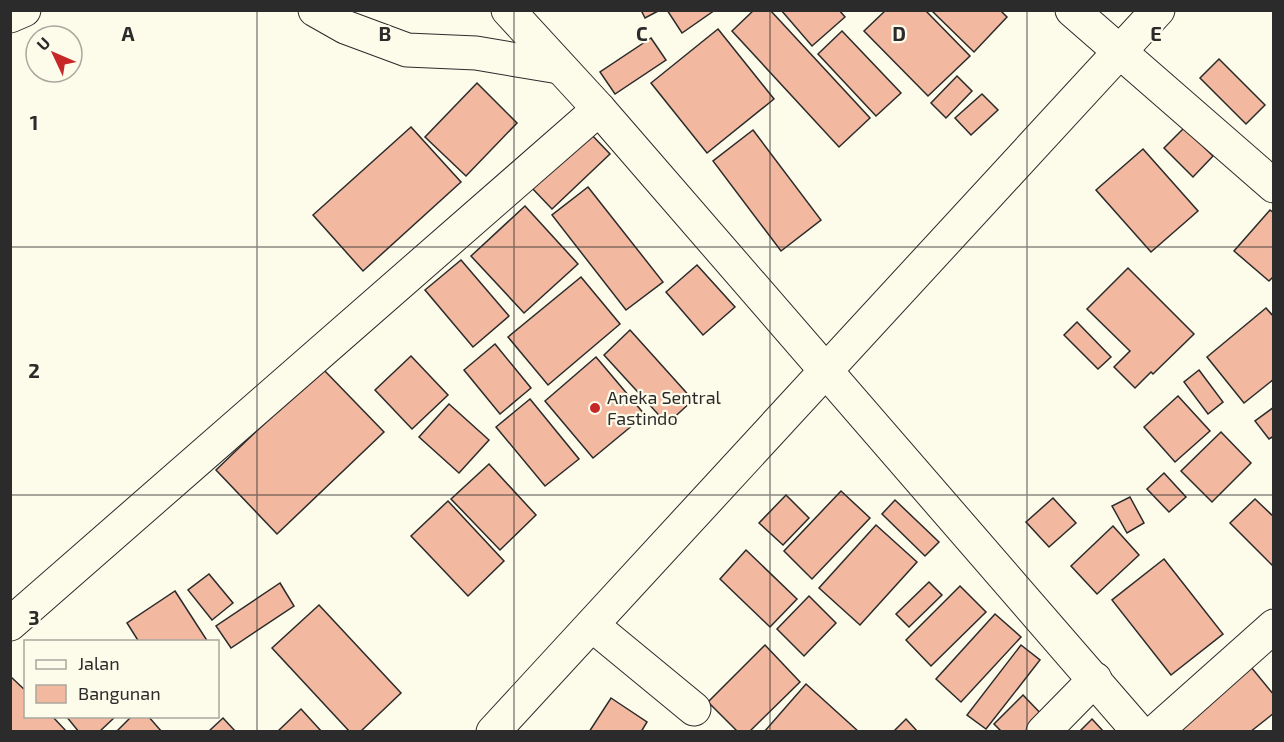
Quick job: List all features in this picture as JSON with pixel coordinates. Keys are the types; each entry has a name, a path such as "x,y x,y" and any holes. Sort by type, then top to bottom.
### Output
{"main road":[{"path":"10,16 24,10"},
{"path":"315,10 345,27 407,50 476,53 559,67"},
{"path":"507,10 599,109 1139,732"},
{"path":"1072,10 1274,186"},
{"path":"494,732 1158,10"},
{"path":"10,624 599,109"},
{"path":"592,625 694,709"},
{"path":"1155,732 1274,626"},
{"path":"1043,732 1095,679"}],"building":[{"path":"641,10 660,10 645,18"},
{"path":"667,10 715,10 682,33"},
{"path":"754,10 770,10 870,118 839,147 732,31"},
{"path":"781,10 839,10 845,17 812,46"},
{"path":"886,10 925,10 970,56 928,96 864,31"},
{"path":"931,10 1000,10 1007,17 974,52"},
{"path":"718,29 774,99 707,153 651,83"},
{"path":"842,31 901,93 876,116 818,54"},
{"path":"651,38 666,60 615,94 600,72"},
{"path":"1219,59 1265,105 1246,124 1200,78"},
{"path":"957,76 972,91 946,118 931,103"},
{"path":"477,83 517,123 466,176 425,137"},
{"path":"982,94 998,110 971,135 955,118"},
{"path":"411,127 461,182 363,271 313,215"},
{"path":"1184,128 1213,156 1193,177 1164,148"},
{"path":"753,130 821,220 781,251 713,161"},
{"path":"589,132 610,154 552,209 531,187"},
{"path":"1143,149 1198,211 1151,252 1096,190"},
{"path":"588,187 663,282 626,310 552,215"},
{"path":"525,206 578,264 524,313 471,256"},
{"path":"1270,210 1274,213 1274,276 1269,281 1234,251"},
{"path":"461,260 509,316 473,347 425,290"},
{"path":"697,265 735,307 703,335 666,292"},
{"path":"1128,268 1194,334 1153,374 1151,372 1135,388 1114,367 1130,351 1087,309"},
{"path":"581,277 620,324 548,385 508,337"},
{"path":"1266,308 1274,317 1274,379 1244,403 1207,357"},
{"path":"1077,322 1111,357 1098,369 1064,335"},
{"path":"630,330 693,400 667,424 604,355"},
{"path":"495,344 531,388 500,414 464,370"},
{"path":"411,356 448,395 412,429 375,390"},
{"name":"Aneka Sentral Fastindo","path":"596,357 645,415 593,458 545,401"},
{"path":"322,368 384,432 277,534 216,470"},
{"path":"1199,370 1223,402 1208,414 1184,382"},
{"path":"1178,396 1210,431 1175,462 1144,427"},
{"path":"530,399 579,459 545,486 496,427"},
{"path":"449,404 489,440 459,473 419,437"},
{"path":"1274,407 1274,436 1269,439 1255,421"},
{"path":"1221,432 1251,463 1212,502 1181,471"},
{"path":"489,464 536,515 500,550 451,499"},
{"path":"1164,473 1186,497 1169,512 1147,489"},
{"path":"841,491 870,518 812,579 784,551"},
{"path":"786,495 809,518 783,545 759,523"},
{"path":"1130,497 1144,523 1127,533 1112,506"},
{"path":"1053,498 1076,523 1049,547 1026,522"},
{"path":"1255,499 1274,517 1274,567 1230,523"},
{"path":"895,500 939,542 925,556 882,514"},
{"path":"448,501 504,561 468,596 411,536"},
{"path":"876,525 917,562 860,625 819,588"},
{"path":"1113,526 1139,555 1097,594 1071,566"},
{"path":"746,550 797,599 770,627 720,579"},
{"path":"1164,559 1223,634 1171,675 1112,600"},
{"path":"209,574 233,603 212,620 188,590"},
{"path":"929,582 942,595 909,627 896,614"},
{"path":"280,583 294,606 231,648 216,626"},
{"path":"960,586 986,612 931,666 906,640"},
{"path":"175,591 207,640 138,640 127,623"},
{"path":"809,596 836,623 804,656 777,629"},
{"path":"319,605 401,693 360,732 350,732 272,648"},
{"path":"995,614 1021,637 961,702 936,679"},
{"path":"765,645 800,682 749,732 738,732 708,702"},
{"path":"1021,645 1040,660 986,729 967,715"},
{"path":"1246,661 1274,695 1274,713 1250,732 1175,732"},
{"path":"10,676 24,689 24,718 54,718 67,732 10,732"},
{"path":"806,684 859,732 764,732"},
{"path":"1023,695 1046,719 1034,732 1002,732 994,724"},
{"path":"611,698 647,722 641,732 589,732"},
{"path":"301,709 322,732 277,732"},
{"path":"68,718 114,718 99,732 79,732"},
{"path":"130,718 150,718 162,732 116,732"},
{"path":"223,718 236,732 208,732"},
{"path":"906,719 918,732 893,732"},
{"path":"1092,719 1104,732 1079,732"}],"place":[{"name":"Aneka Sentral Fastindo","path":"595,408"}]}
